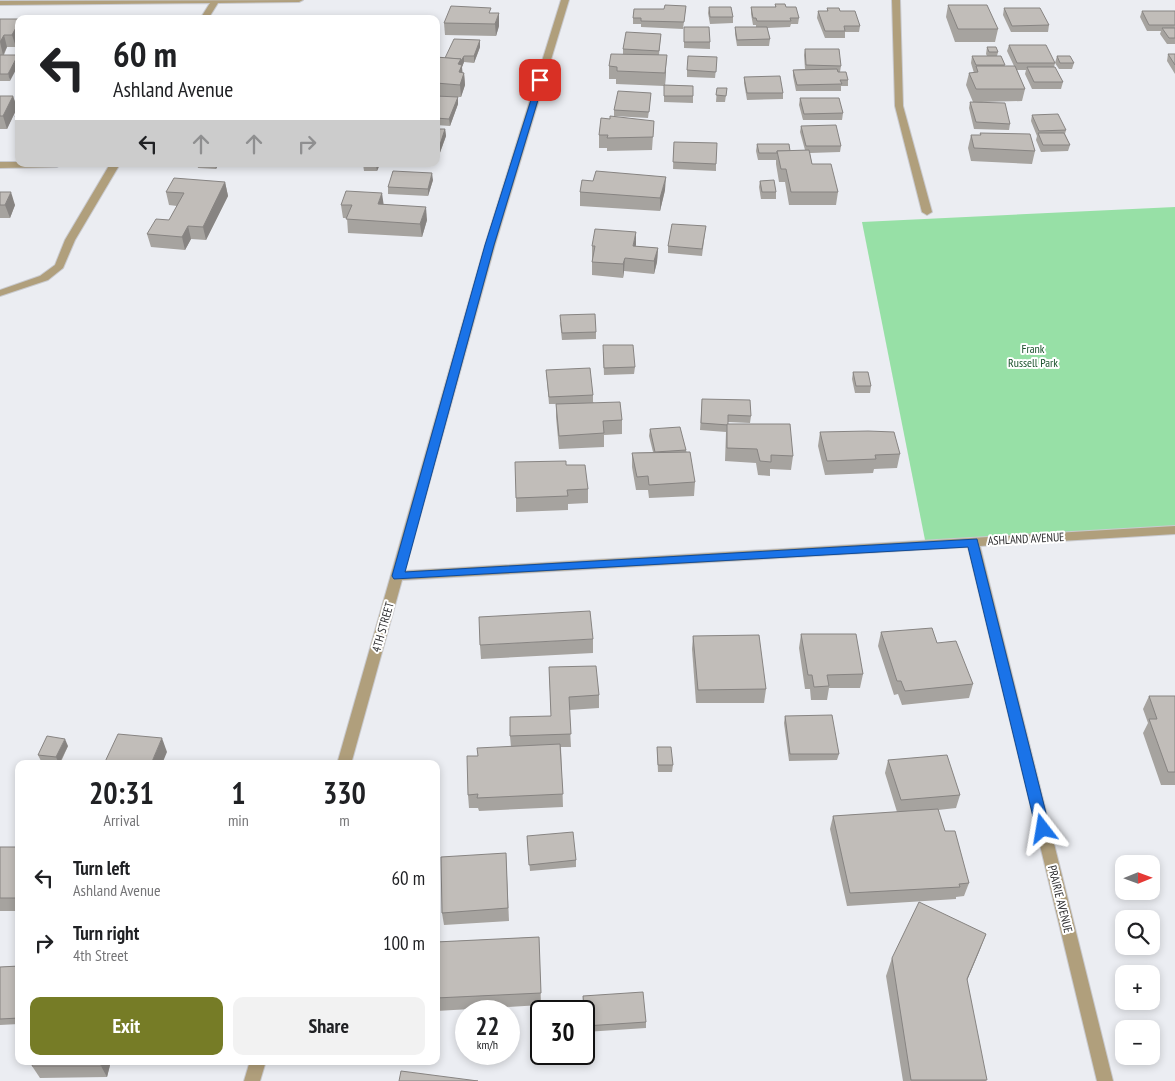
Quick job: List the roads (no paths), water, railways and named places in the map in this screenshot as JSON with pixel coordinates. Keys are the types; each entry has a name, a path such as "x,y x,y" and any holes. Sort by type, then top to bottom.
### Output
{"street":[{"path":"0,3 299,0"},
{"name":"4TH STREET","path":"345,760 490,245 565,0"},
{"path":"896,0 899,106 927,212"},
{"path":"206,15 215,1"},
{"path":"0,164 15,164"},
{"path":"0,292 44,278 59,266 70,240 113,167"},
{"name":"ASHLAND AVENUE","path":"398,576 1175,530"},
{"name":"PRAIRIE AVENUE","path":"973,542 1105,1081"},
{"path":"252,1081 257,1065"}],"park label":[{"name":"Frank Russell Park","path":"1033,356"}]}
